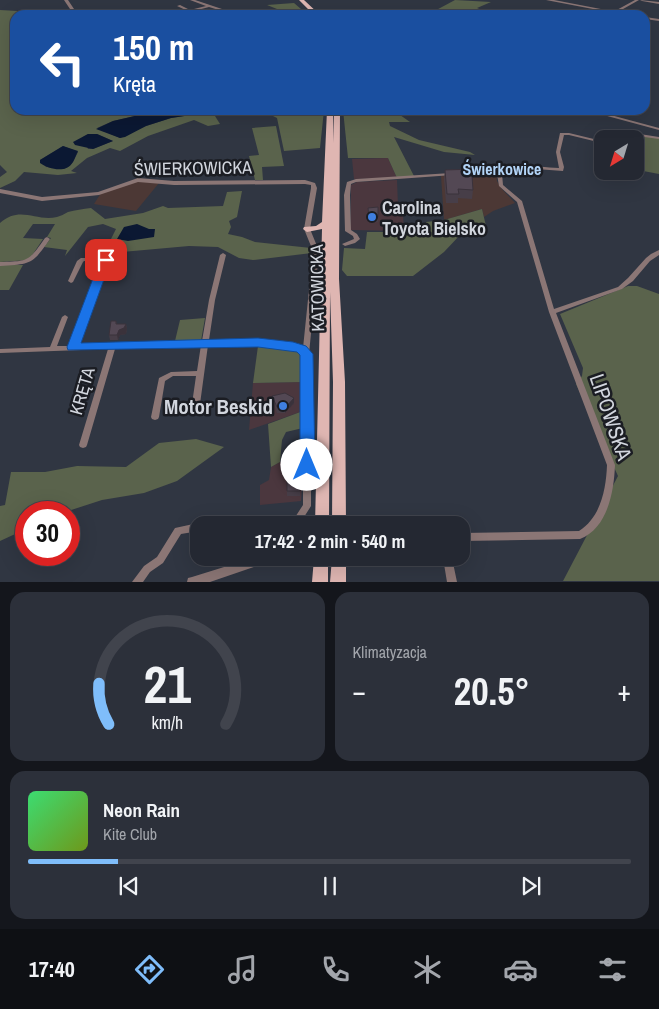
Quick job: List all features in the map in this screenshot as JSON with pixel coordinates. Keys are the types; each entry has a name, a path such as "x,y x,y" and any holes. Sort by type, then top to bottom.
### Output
{"main road":[{"path":"291,0 299,1 311,10"},
{"name":"KATOWICKA","path":"322,516 330,115"},
{"name":"KATOWICKA","path":"337,115 338,243 335,301 339,402 339,516"},
{"path":"307,229 318,228 327,223"},
{"path":"320,582 321,566"},
{"path":"338,582 339,566"}],"street":[{"path":"192,0 222,10"},
{"path":"548,0 604,10"},
{"path":"619,10 637,0"},
{"path":"642,0 659,3"},
{"path":"179,6 188,10"},
{"path":"194,10 210,6"},
{"path":"606,115 659,129"},
{"path":"463,173 517,172 536,168 561,170 558,152 562,134 594,140"},
{"path":"644,136 659,138"},
{"name":"LIPOWSKA","path":"470,537 580,535 588,532 597,521 611,481 611,465 552,312 518,201 502,185 499,171"},
{"path":"338,243 353,242 357,239 355,235 348,231 347,194 350,183 454,174"},
{"name":"ŚWIERKOWICKA","path":"0,191 42,199 99,193 138,180 181,183 305,182 313,184 314,188 307,229"},
{"path":"301,516 308,506 306,354 316,250 307,229"},
{"path":"0,264 26,263 31,260 47,239"},
{"path":"552,312 620,288 630,282 646,261 659,252"},
{"path":"196,404 204,344 223,255"},
{"name":"KRĘTA","path":"71,281 80,261 83,259 107,257 73,347"},
{"path":"53,348 65,316"},
{"name":"KRĘTA","path":"0,351 258,342 293,346 301,349 306,354"},
{"name":"KRĘTA","path":"83,445 112,346"},
{"path":"155,417 162,380 166,376 200,373"},
{"path":"137,582 147,569 160,560 178,531 190,529"},
{"path":"192,582 241,566"},
{"path":"449,566 452,582"}],"shaded area":[{"path":"388,158 397,178 354,179 352,159"},
{"path":"496,174 501,188 515,203 493,211 484,217 482,209 444,220 441,176"},
{"path":"397,180 398,206 425,207 425,214 403,215 404,231 351,230 351,185 357,182"},
{"path":"136,181 159,183 136,211 94,204 101,193"},
{"path":"303,382 303,411 249,430 253,383"},
{"path":"304,459 301,501 260,505 260,485 269,480 271,467 280,462"}],"green space":[{"path":"455,0 491,2 477,8 482,10 436,10"},
{"path":"294,3 302,10 280,10 267,5"},
{"path":"0,10 10,11 10,115 139,115 113,121 97,128 120,138 146,126 171,118 190,115 216,115 215,116 220,124 208,126 194,120 148,136 120,151 110,148 87,158 71,171 77,173 58,175 24,172 15,181 0,188 0,177 7,172 0,165","holes":["88,134 97,134 113,141 93,149 88,149 83,137","63,146 78,152 73,162 64,169 46,167 40,160"]},
{"path":"323,115 320,148 284,151 277,118 273,116"},
{"path":"344,115 400,115 410,122 389,122 390,126 419,140 470,152 475,155 444,152 394,137 414,176 397,178 388,158 348,158"},
{"path":"276,126 284,166 262,167 263,180 255,180 249,156 259,155 252,128"},
{"path":"644,136 659,138 659,174 644,171"},
{"path":"242,191 237,217 229,221 231,227 228,234 255,242 311,248 312,253 253,260 239,258 218,247 189,246 122,252 107,247 116,229 103,224 88,227 65,256 67,250 44,247 51,238 47,237 55,224 33,224 23,238 43,239 29,260 0,262 0,223 14,215 49,218 58,217 71,211 91,208 105,219 143,213 163,206 168,208 223,206 227,192"},
{"path":"482,209 486,226 461,234 444,252 413,276 347,276 342,270 344,248 365,249 367,232 426,232 426,222 444,220"},
{"path":"0,265 23,265 9,290 0,290"},
{"path":"628,286 637,286 659,294 659,581 563,581 618,476 576,384 582,376 583,368 560,314"},
{"path":"205,318 201,341 175,341 180,320"},
{"path":"258,346 291,348 303,355 303,382 253,383"},
{"path":"303,411 303,428 286,432 282,440 280,462 271,467 268,424"},
{"path":"196,439 224,447 177,481 144,493 102,500 80,507 80,501 15,501 15,534 0,541 0,506 5,505 11,472 45,472 77,466 126,467 159,443"}],"water":[{"path":"139,115 191,115 171,118 146,126 120,138 96,129 113,121"},
{"path":"88,134 97,134 113,141 93,149 75,145 73,142"},
{"path":"63,146 78,151 70,166 57,169 40,163 40,160"},
{"path":"137,224 149,229 155,229 154,237 128,241 117,239 124,227"}],"building":[{"path":"475,169 472,176 473,190 458,189 459,194 447,194 445,170"},
{"path":"378,207 378,217 369,217 368,208"},
{"path":"111,321 116,321 116,324 126,324 124,328 119,330 117,335 109,335"},
{"path":"285,393 294,398 285,408 277,407 272,396"},
{"path":"287,480 300,480 300,491 287,491"}],"place":[{"name":"Carolina Toyota Bielsko","path":"372,217"},
{"name":"Motor Beskid","path":"283,406"}],"district":[{"name":"Świerkowice","path":"502,169"}],"route":[{"path":"106,260 73,347 258,342 293,346 301,349 306,354 307,372 307,465"}]}
